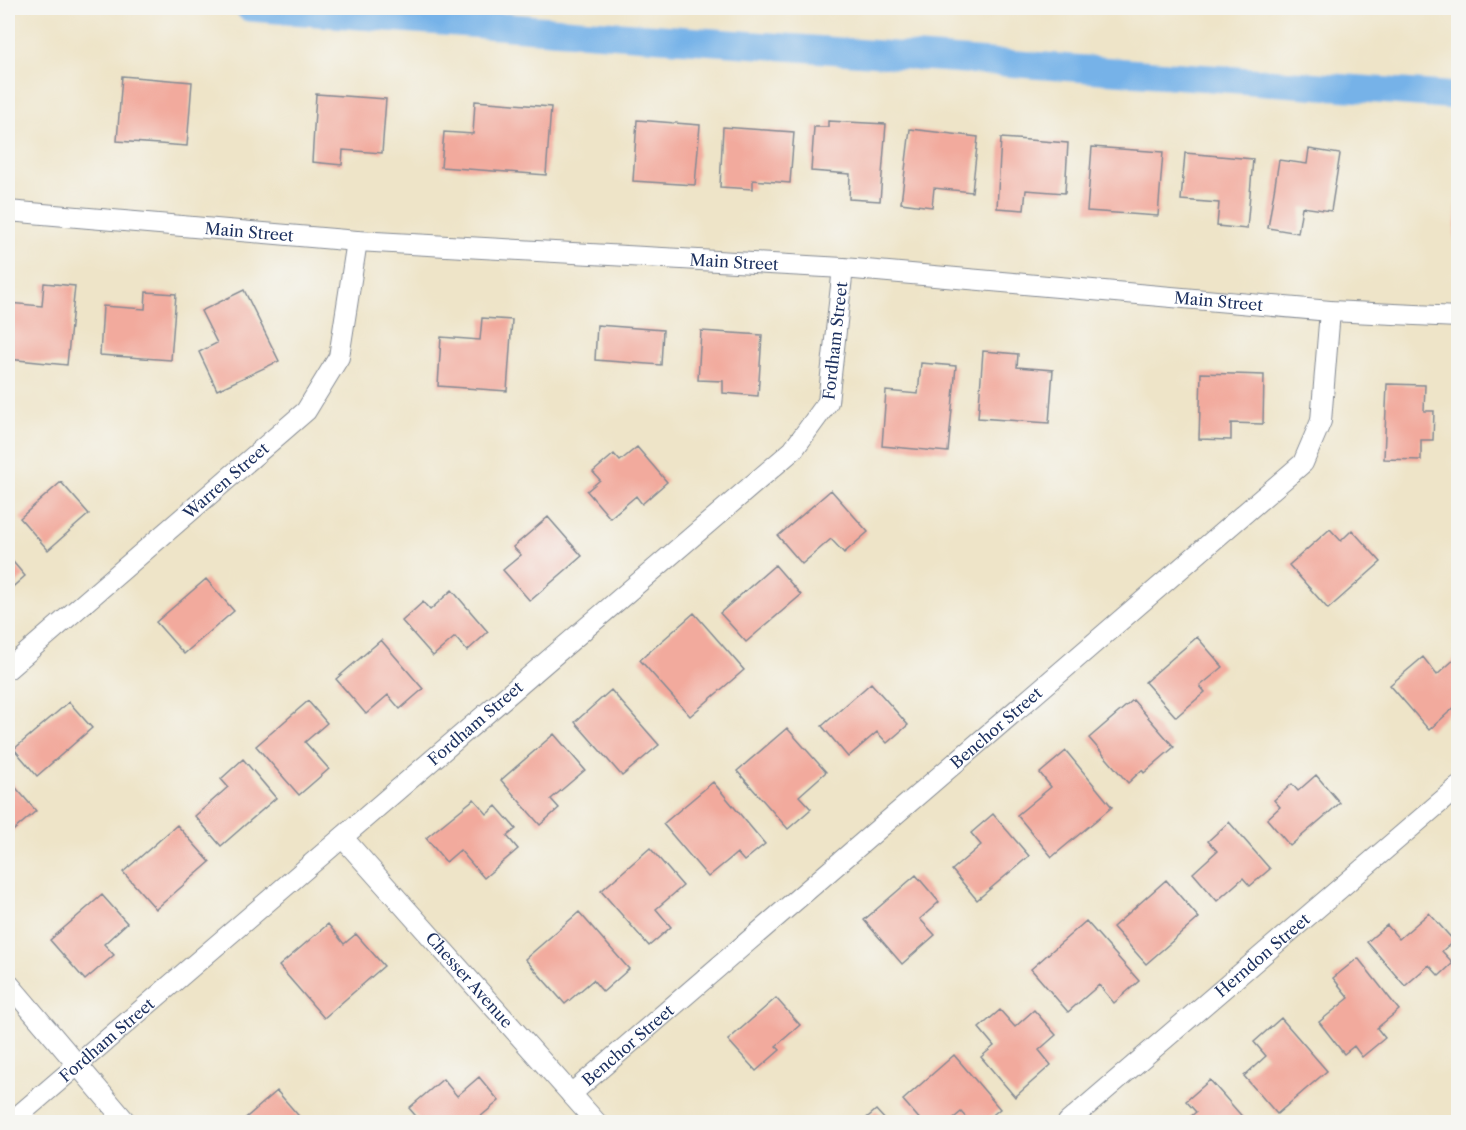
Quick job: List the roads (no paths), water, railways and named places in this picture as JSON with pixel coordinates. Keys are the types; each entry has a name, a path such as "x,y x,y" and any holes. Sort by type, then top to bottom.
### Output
{"street":[{"name":"Main Street","path":"8,211 357,241 843,268 1330,311 1458,317"},
{"name":"Warren Street","path":"8,669 306,411 339,357 357,241"},
{"name":"Fordham Street","path":"11,1122 793,450 828,402 843,268"},
{"name":"Benchor Street","path":"571,1094 1303,463 1321,421 1330,311"},
{"name":"Herndon Street","path":"1068,1122 1458,787"},
{"name":"Chesser Avenue","path":"343,838 596,1122"},
{"path":"8,983 126,1122"}],"waterway":[{"path":"249,8 1458,96"}]}
